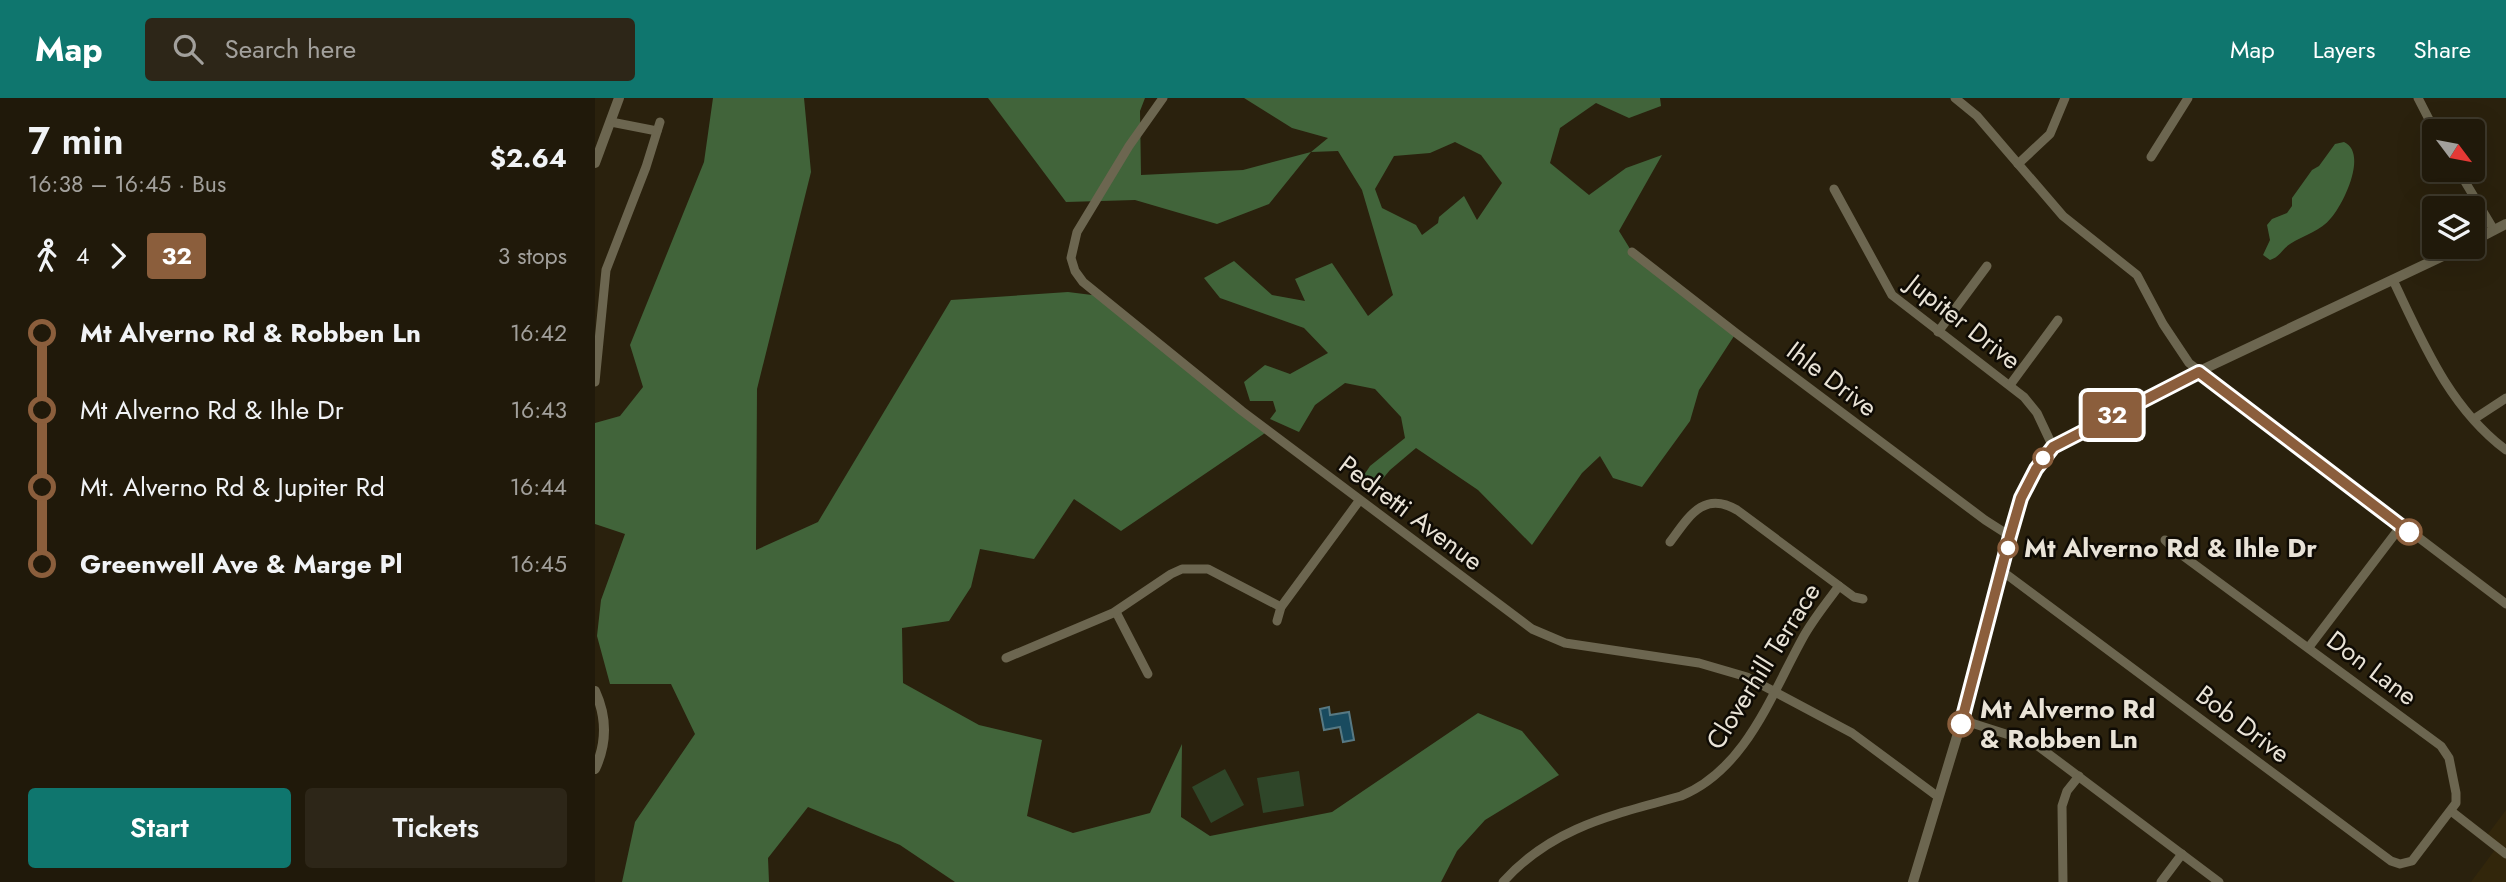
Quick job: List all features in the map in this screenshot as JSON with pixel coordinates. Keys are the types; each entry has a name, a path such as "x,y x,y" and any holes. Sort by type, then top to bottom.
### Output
{"street":[{"path":"595,163 619,98"},
{"name":"Pedretti Avenue","path":"1163,98 1129,146 1077,232 1072,258 1075,271 1083,282 1242,411 1541,635 1565,643 1720,668 1747,677 1852,733 1937,796"},
{"path":"1955,98 1977,116 2063,216 2137,275 2182,354 2199,372 2506,604"},
{"path":"2018,164 2050,134 2065,98"},
{"path":"2151,157 2188,98"},
{"path":"2418,98 2429,119"},
{"path":"595,382 606,270 646,167 658,127 611,122"},
{"path":"2465,182 2494,230"},
{"name":"Jupiter Drive","path":"1834,189 1886,286 1900,302 2031,404 2053,447"},
{"path":"2485,235 2506,224"},
{"name":"Ihle Drive","path":"1632,252 1801,382 2010,536"},
{"path":"1913,882 1962,720 2010,536 2028,482 2053,447 2199,372 2437,259"},
{"path":"1938,332 1987,266"},
{"path":"2393,280 2448,390 2506,450"},
{"path":"2010,385 2058,320"},
{"path":"2474,419 2506,398"},
{"path":"1277,621 1281,607 1359,501"},
{"name":"Cloverhill Terrace","path":"1670,542 1694,511 1709,504 1724,504 1737,510 1854,597 1863,600"},
{"path":"2309,647 2401,526"},
{"name":"Don Lane","path":"2165,540 2441,746 2449,758 2456,793 2456,803 2451,811"},
{"path":"1006,657 1116,612 1182,569 1208,569 1281,607"},
{"name":"Bob Drive","path":"2002,571 2391,862 2400,864 2412,861 2451,811"},
{"name":"Cloverhill Terrace","path":"1503,882 1527,858 1573,829 1681,796 1706,784 1727,765 1751,732 1806,632 1839,586"},
{"path":"1116,612 1148,674"},
{"path":"595,691 605,727 603,748 595,769"},
{"path":"1962,720 2034,743 2219,882"},
{"path":"2063,882 2062,806 2067,791 2079,776"},
{"path":"2451,811 2506,854"},
{"path":"2161,882 2182,854"}],"shaded area":[{"path":"2506,810 2506,882 2471,882 2497,847 2485,838"}],"green space":[{"path":"713,98 804,98 811,172 757,389 756,550 818,522 951,300 1068,292 1100,296 1268,431 1121,531 1074,499 1034,559 980,549 971,587 949,621 902,628 903,683 979,725 1042,740 1027,816 1073,833 1150,813 1182,744 1181,817 1210,836 1332,812 1478,713 1522,731 1559,775 1485,820 1457,851 1441,882 955,882 900,845 808,807 768,858 769,882 622,882 635,822 695,734 671,684 610,684 597,636 601,600 625,534 595,524 595,423 620,416 643,387 630,345 704,162"},
{"path":"988,98 1145,98 1140,111 1141,175 1243,170 1311,152 1269,204 1217,224 1135,200 1066,202"},
{"path":"1244,98 1660,98 1661,106 1629,118 1596,103 1560,128 1550,163 1589,195 1626,168 1662,155 1619,231 1632,252 1736,333 1699,390 1690,421 1642,487 1613,478 1600,456 1582,473 1532,545 1478,490 1416,448 1390,470 1375,488 1362,478 1370,466 1405,438 1401,417 1375,389 1345,383 1315,405 1299,432 1270,419 1276,411 1273,401 1250,401 1244,382 1265,365 1290,374 1328,353 1304,328 1220,298 1204,278 1234,261 1272,295 1305,301 1295,279 1332,263 1368,316 1393,295 1362,190 1338,151 1311,152 1328,138 1292,128","holes":["1455,142 1481,155 1502,183 1477,220 1464,196 1422,235 1416,225 1382,208 1375,189 1394,156 1430,153"]},
{"path":"2344,142 2351,148 2354,167 2347,190 2336,211 2322,226 2290,244 2270,260 2263,255 2270,240 2267,225 2272,219 2287,213 2292,206 2292,198 2312,170 2319,166 2335,144"},
{"path":"1225,769 1244,805 1211,823 1192,787"},
{"path":"1299,771 1304,806 1263,813 1257,778"}],"water":[{"path":"1329,707 1330,715 1349,712 1354,740 1343,742 1340,727 1324,730 1320,709"}],"bus line":[{"name":"32","path":"1961,724 2021,498 2036,469 2053,447 2199,372 2409,532"}],"place":[{"name":"Mt Alverno Rd & Ihle Dr","path":"2008,548"},
{"name":"Mt Alverno Rd & Robben Ln","path":"1961,724"}]}
